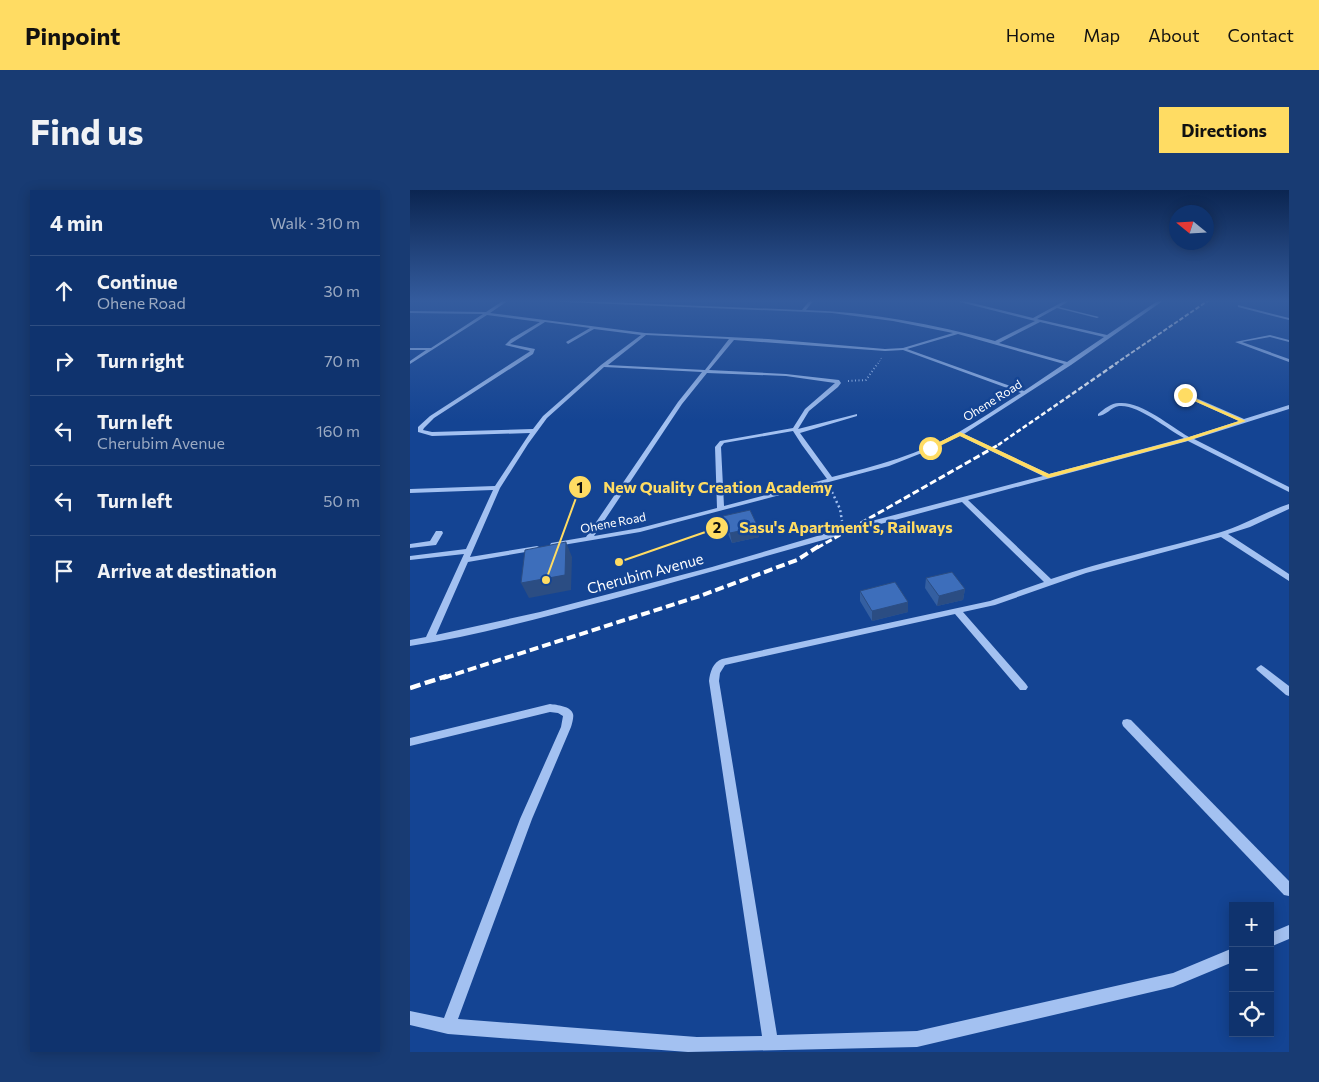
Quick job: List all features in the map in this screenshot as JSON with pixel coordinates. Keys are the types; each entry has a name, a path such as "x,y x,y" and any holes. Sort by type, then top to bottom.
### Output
{"street":[{"path":"410,363 447,340"},
{"path":"513,340 507,345 533,350 532,353 432,417 421,427 420,431 432,434 534,431"},
{"path":"568,343 573,340"},
{"path":"430,640 497,488 534,431 545,417 602,366 637,340"},
{"path":"589,538 680,403 730,340"},
{"path":"760,340 885,350 903,349 933,340"},
{"path":"984,340 1070,364"},
{"path":"994,343 1000,340"},
{"name":"Ohene Road","path":"466,560 640,530 887,465 960,434 1070,364 1103,340"},
{"path":"1247,340 1237,342 1289,362"},
{"path":"410,349 432,350"},
{"path":"903,349 1024,393"},
{"path":"602,366 808,376 837,381 836,386 816,401 804,414 796,430"},
{"path":"1185,395 1243,421"},
{"path":"1100,415 1120,404 1129,406 1144,412 1188,439 1289,490"},
{"name":"Cherubim Avenue","path":"410,643 550,613 715,569 1188,439 1289,407"},
{"path":"721,509 718,447 722,442 796,430 855,415"},
{"path":"796,430 831,480"},
{"path":"960,434 1048,476"},
{"path":"410,491 497,488"},
{"path":"964,500 1050,583"},
{"path":"771,1043 714,681 715,672 722,662 992,603 1083,571 1248,526 1289,506"},
{"path":"425,557 439,532"},
{"path":"1222,534 1289,578"},
{"path":"410,546 433,543"},
{"path":"410,558 469,551"},
{"path":"958,611 1023,686"},
{"path":"1261,669 1289,692"},
{"path":"410,742 550,708 560,709 568,714 566,728 526,819 448,1026"},
{"path":"1128,723 1289,890"},
{"path":"1274,938 1289,932"},
{"path":"410,1018 448,1026 697,1045 917,1039 1173,980 1229,957"}],"path":[{"path":"837,381 866,380 878,364 885,350"},
{"path":"832,492 840,509 844,532"}],"building":[{"path":"750,510 758,527 730,533 723,516"},
{"path":"566,542 565,575 521,583 525,550"},
{"path":"952,572 965,589 939,596 926,578"},
{"path":"895,582 908,602 872,611 860,591"}],"railway":[{"path":"1115,364 1150,340"},
{"path":"998,445 1117,363"},
{"path":"817,548 1000,444"},
{"path":"443,678 700,596 797,560 819,546"},
{"path":"410,688 447,676"}],"place":[{"name":"Sasu's Apartment's, Railways","path":"619,562"},
{"name":"New Quality Creation Academy","path":"546,580"}],"route":[{"path":"930,448 960,434 1048,476 1188,439 1243,421 1185,395"}]}
